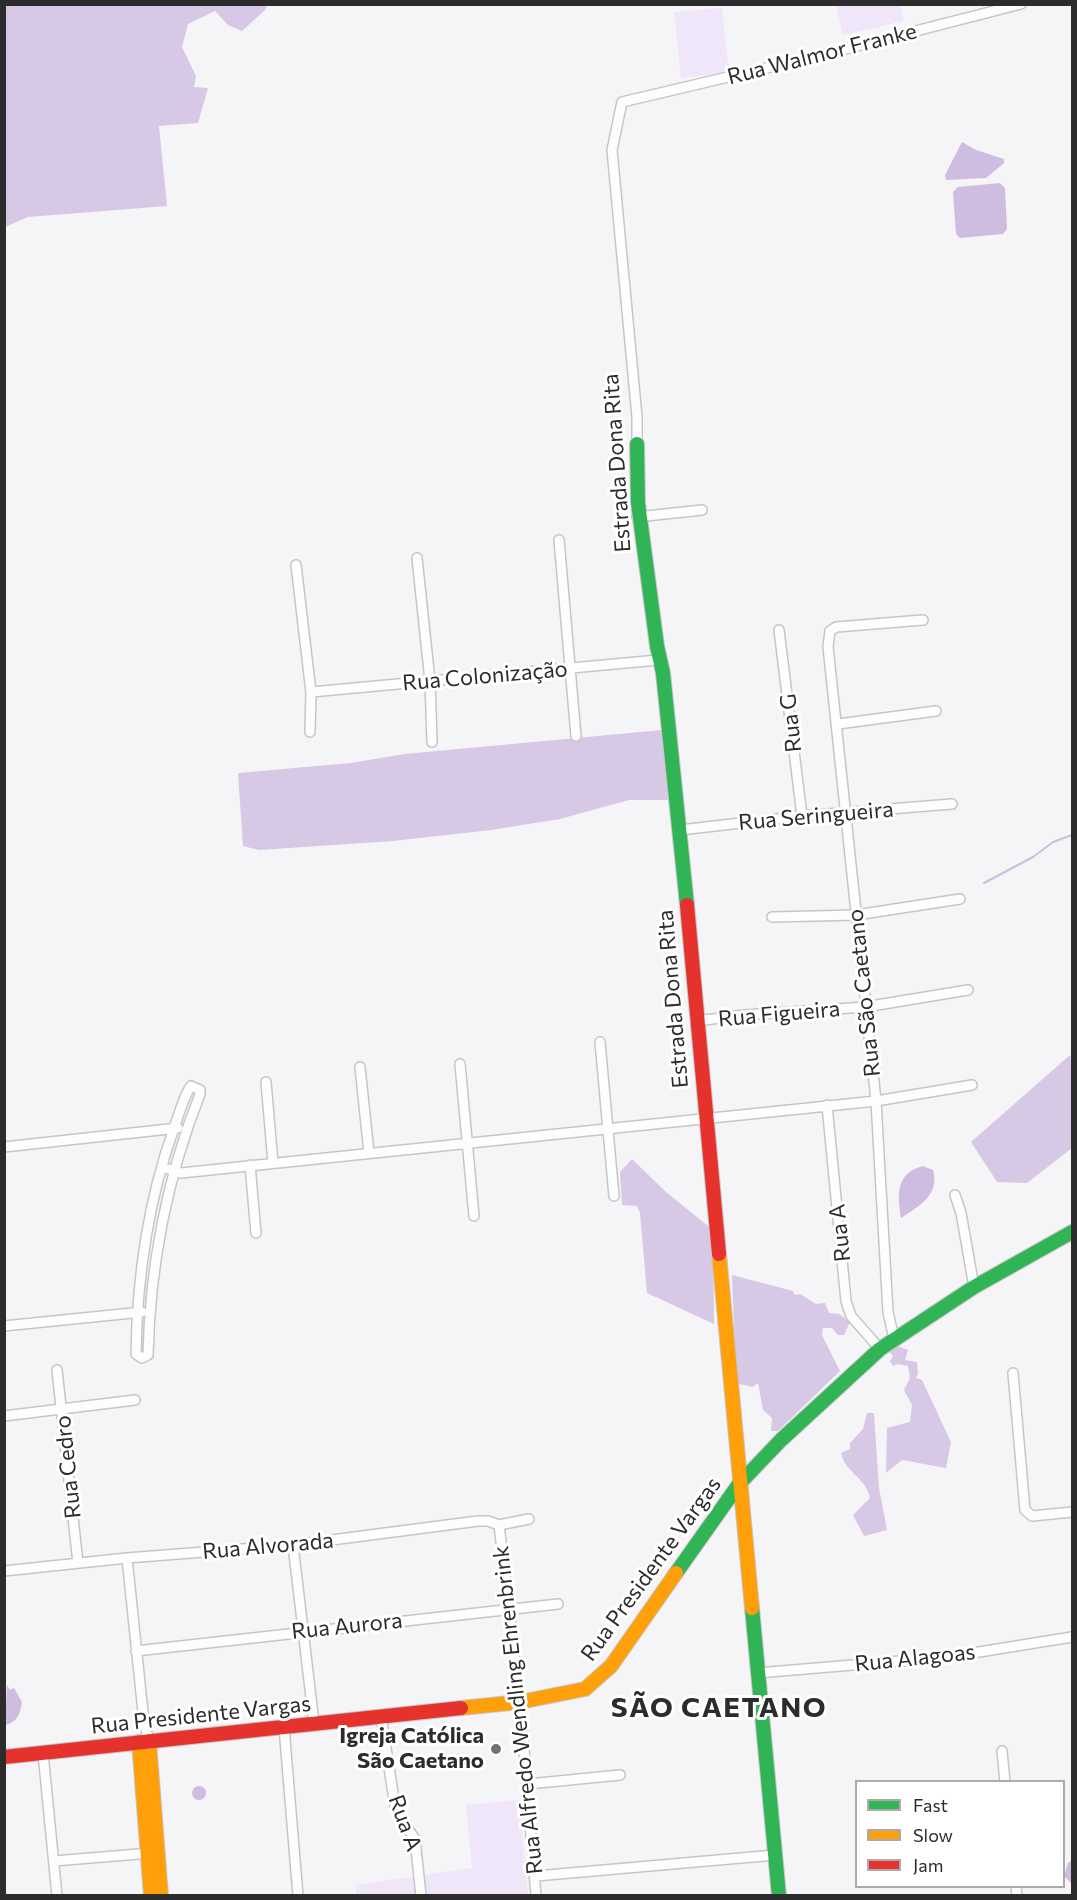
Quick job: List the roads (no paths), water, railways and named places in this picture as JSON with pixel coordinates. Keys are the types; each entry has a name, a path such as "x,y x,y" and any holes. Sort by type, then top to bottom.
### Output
{"main road":[{"name":"Estrada Dona Rita","path":"637,444 637,517 652,599 658,660 663,673 680,830 779,1896"},
{"name":"Rua Presidente Vargas","path":"4,1757 520,1702 585,1689 598,1680 611,1666 740,1484 781,1440 880,1349 974,1287 1072,1232"},
{"path":"144,1741 153,1853 161,1896"},
{"path":"151,1896 153,1853"}],"street":[{"name":"Rua Walmor Franke","path":"622,102 1021,4"},
{"name":"Estrada Dona Rita","path":"622,102 612,150 637,417 637,444"},
{"path":"637,517 702,510"},
{"path":"559,540 568,669 576,736"},
{"path":"417,558 429,681 432,742"},
{"path":"296,565 311,692 310,732"},
{"name":"Rua São Caetano","path":"894,1339 888,1301 876,1101 845,814 838,724 828,647 830,631 836,627 923,620"},
{"name":"Rua G","path":"780,630 802,816"},
{"name":"Rua Colonização","path":"311,692 658,660"},
{"path":"838,724 936,711"},
{"name":"Rua Seringueira","path":"680,830 802,816 952,804"},
{"path":"772,917 856,915 960,899"},
{"name":"Rua Figueira","path":"696,1021 745,1015 865,1007 968,990"},
{"path":"600,1042 614,1196"},
{"path":"460,1064 474,1216"},
{"path":"360,1067 369,1153"},
{"path":"266,1082 273,1163"},
{"path":"162,1167 181,1173 876,1101 972,1085"},
{"path":"191,1086 196,1087 200,1094 186,1131 173,1171 157,1244 149,1313 148,1355 142,1358 136,1354 137,1311 145,1242 162,1167 174,1127 191,1086"},
{"name":"Rua A","path":"827,1105 846,1301 851,1316 880,1349"},
{"path":"4,1147 174,1127 186,1131"},
{"path":"250,1165 256,1233"},
{"path":"955,1196 961,1213 974,1287"},
{"path":"4,1326 137,1311 149,1313"},
{"name":"Rua Cedro","path":"57,1370 78,1563"},
{"path":"1013,1373 1025,1510 1032,1516 1072,1512"},
{"path":"4,1416 135,1400"},
{"name":"Rua Alvorada","path":"4,1571 127,1558 294,1545 478,1521 488,1521 499,1525 529,1519"},
{"name":"Rua Alfredo Wendling Ehrenbrink","path":"499,1525 520,1702 536,1896"},
{"path":"294,1545 314,1723"},
{"path":"127,1558 144,1741"},
{"name":"Rua Aurora","path":"136,1650 558,1604"},
{"name":"Rua Alagoas","path":"757,1673 948,1657 1072,1638"},
{"name":"Rua A","path":"381,1716 395,1806 415,1839 421,1896"},
{"path":"284,1727 298,1896"},
{"path":"1002,1750 1005,1780"},
{"path":"43,1753 57,1896"},
{"path":"528,1784 620,1775"},
{"path":"54,1861 153,1853"},
{"path":"536,1876 775,1855"}],"waterway":[{"path":"984,883 1033,857 1053,842 1072,835"}],"place":[{"name":"Igreja Católica São Caetano","path":"496,1749"}],"district":[{"name":"SÃO CAETANO","path":"719,1708"}]}
